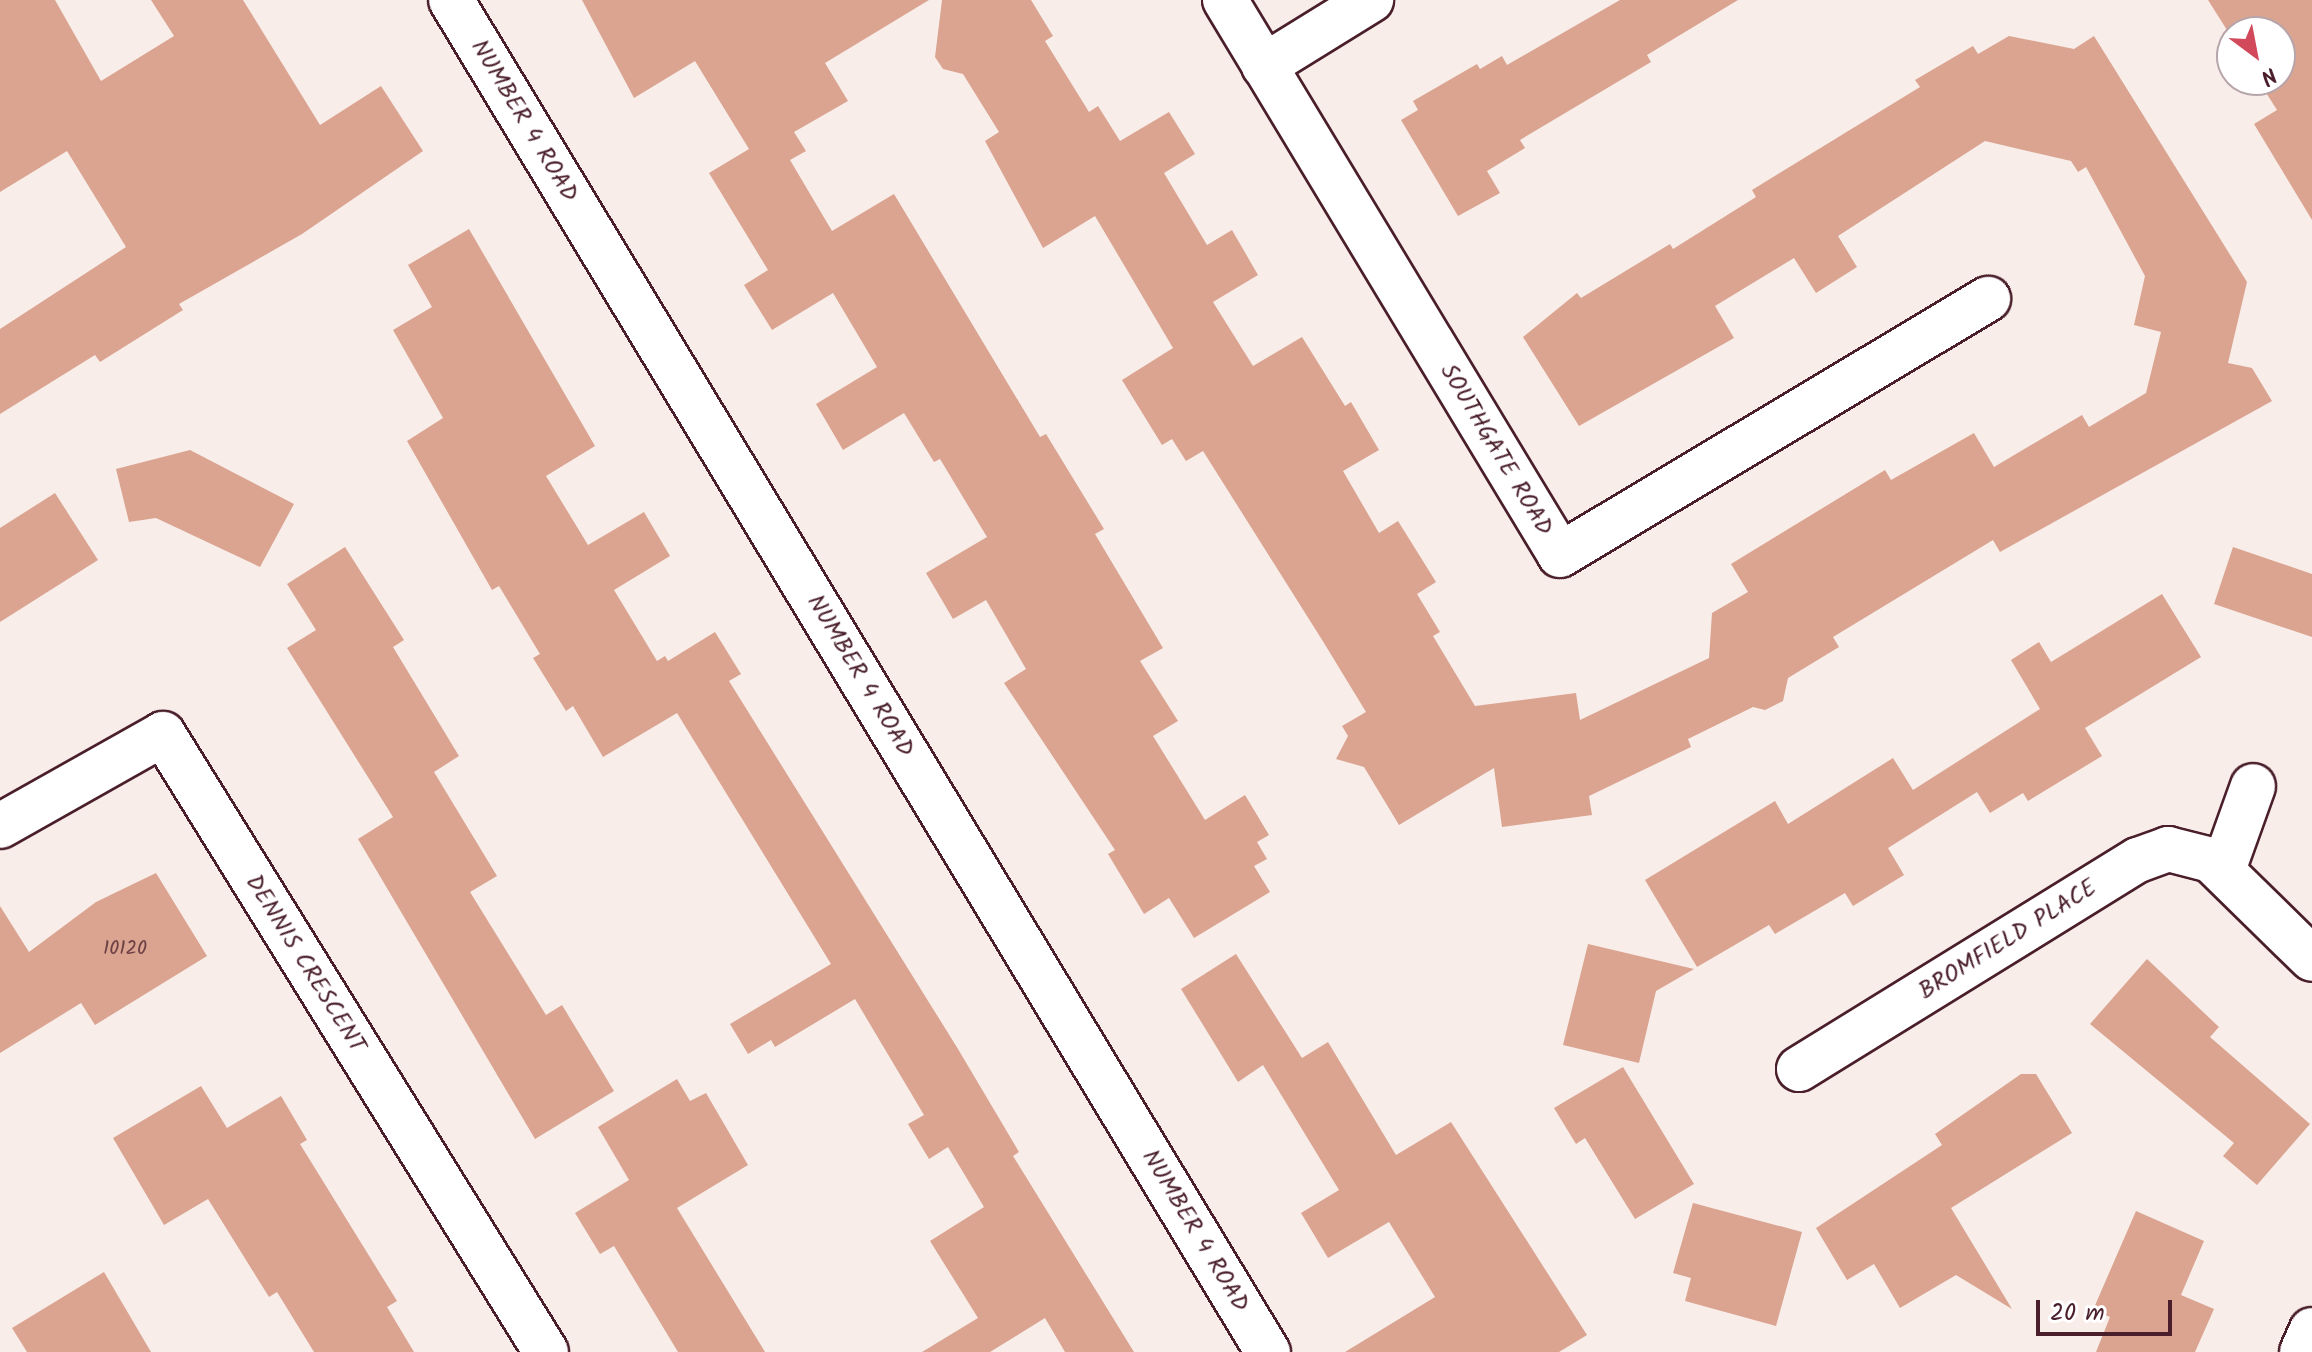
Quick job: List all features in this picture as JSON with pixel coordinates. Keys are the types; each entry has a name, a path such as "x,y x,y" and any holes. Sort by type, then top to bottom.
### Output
{"street":[{"name":"NUMBER 4 ROAD","path":"451,0 1268,1352"},
{"name":"SOUTHGATE ROAD","path":"1225,0 1560,555 1988,299"},
{"path":"1264,66 1371,0"},
{"name":"DENNIS CRESCENT","path":"0,826 163,734 546,1352"},
{"path":"2223,870 2253,786"},
{"name":"BROMFIELD PLACE","path":"1799,1069 2150,854 2190,851 2223,870 2312,959"},
{"path":"2302,1352 2312,1330"}],"building":[{"path":"0,0 55,0 101,81 174,36 151,0 243,0 320,125 381,86 423,151 302,234 179,304 183,310 100,362 95,355 0,414 0,329 126,247 67,151 0,192"},
{"path":"582,0 929,0 825,63 848,101 794,132 806,151 790,160 832,231 894,194 1040,437 1046,434 1104,529 1095,534 1163,648 1140,661 1178,721 1153,736 1205,820 1245,795 1269,835 1257,842 1267,859 1254,866 1270,892 1194,938 1169,898 1144,914 1108,854 1115,850 1004,683 1026,669 986,600 953,619 926,573 987,537 940,459 934,462 904,413 843,450 816,404 877,367 833,293 772,330 744,285 768,270 709,173 749,149 695,61 634,98"},
{"path":"942,0 1031,0 1053,36 1045,41 1089,112 1098,106 1120,141 1169,112 1195,154 1164,173 1207,245 1232,230 1258,275 1213,302 1253,366 1302,337 1345,406 1351,402 1379,450 1343,471 1379,533 1398,521 1436,582 1417,594 1440,632 1433,636 1475,706 1576,693 1580,720 1709,658 1712,613 1748,592 1731,564 1885,470 1891,480 1974,433 1994,467 2082,415 2089,427 2146,393 2161,332 2134,325 2145,276 2086,167 2078,172 2071,161 1985,141 1838,236 1857,267 1816,293 1794,258 1715,306 1734,338 1579,426 1523,337 1577,293 1581,298 1670,244 1673,249 1756,197 1752,190 1920,87 1915,80 1973,46 1978,54 2009,36 2074,49 2094,36 2247,282 2228,363 2252,368 2272,401 2000,552 1993,540 1833,637 1839,647 1788,678 1783,701 1765,710 1753,707 1688,739 1691,747 1589,796 1592,815 1502,827 1494,768 1399,825 1364,767 1336,759 1348,736 1342,726 1366,712 1324,643 1203,451 1186,461 1172,439 1162,445 1122,380 1173,348 1095,216 1043,248 985,141 999,132 963,74 943,69 935,57"},
{"path":"1620,0 1738,0 1647,55 1651,62 1520,140 1525,148 1487,171 1500,193 1458,216 1401,120 1418,110 1413,101 1477,64 1480,69 1502,56 1507,65"},
{"path":"2208,0 2312,0 2312,220 2254,124 2277,110 2268,96 2296,96 2296,16 2218,16"},
{"path":"469,229 595,446 546,476 588,545 644,512 670,556 614,590 657,661 665,656 668,661 715,632 741,674 729,681 958,1049 1019,1152 1013,1156 1134,1352 1065,1352 1045,1318 990,1352 922,1352 978,1318 930,1241 984,1207 948,1147 929,1159 908,1124 924,1115 855,999 775,1047 771,1040 748,1054 730,1024 831,964 677,713 603,757 573,706 566,711 533,658 540,654 499,586 492,590 407,441 443,418 393,330 432,307 408,265"},
{"path":"190,450 294,504 260,567 156,518 129,522 116,469"},
{"path":"55,493 98,560 0,622 0,528"},
{"path":"345,547 404,640 393,647 459,756 434,772 497,876 470,892 546,1015 562,1005 614,1091 535,1139 358,839 393,817 287,648 316,630 287,584"},
{"path":"2233,547 2312,574 2312,637 2214,604"},
{"path":"2162,594 2201,657 2085,728 2102,756 2028,801 2023,793 1990,813 1977,792 1888,848 1904,875 1853,906 1845,893 1775,934 1769,925 1697,967 1645,880 1775,801 1788,824 1893,758 1913,790 2040,709 2011,660 2039,642 2051,662"},
{"path":"156,873 207,956 95,1025 81,1003 0,1053 0,906 29,952 96,902"},
{"path":"1588,944 1694,969 1656,991 1639,1063 1563,1045"},
{"path":"1236,954 1302,1058 1328,1042 1396,1155 1451,1122 1587,1335 1559,1352 1345,1352 1435,1297 1389,1222 1328,1258 1301,1213 1339,1190 1263,1065 1238,1082 1181,989"},
{"path":"2147,959 2219,1027 2210,1037 2310,1124 2257,1185 2223,1156 2234,1143 2090,1024"},
{"path":"1623,1067 1694,1184 1635,1219 1585,1138 1576,1144 1554,1108"},
{"path":"2021,1074 2036,1074 2072,1133 1951,1208 2012,1309 1956,1275 1900,1308 1874,1264 1847,1280 1816,1228 1942,1145 1935,1134"},
{"path":"677,1079 690,1101 706,1093 748,1165 677,1208 765,1352 678,1352 614,1246 600,1254 575,1213 629,1180 598,1127"},
{"path":"201,1086 227,1128 281,1096 307,1140 300,1144 397,1301 387,1307 414,1352 314,1352 277,1292 269,1297 208,1199 164,1225 113,1138"},
{"path":"1693,1203 1802,1232 1776,1326 1685,1301 1691,1278 1673,1273"},
{"path":"2136,1211 2204,1241 2181,1295 2214,1309 2195,1352 2096,1352 2110,1317 2093,1310"},
{"path":"104,1272 151,1352 27,1352 12,1328"}]}
